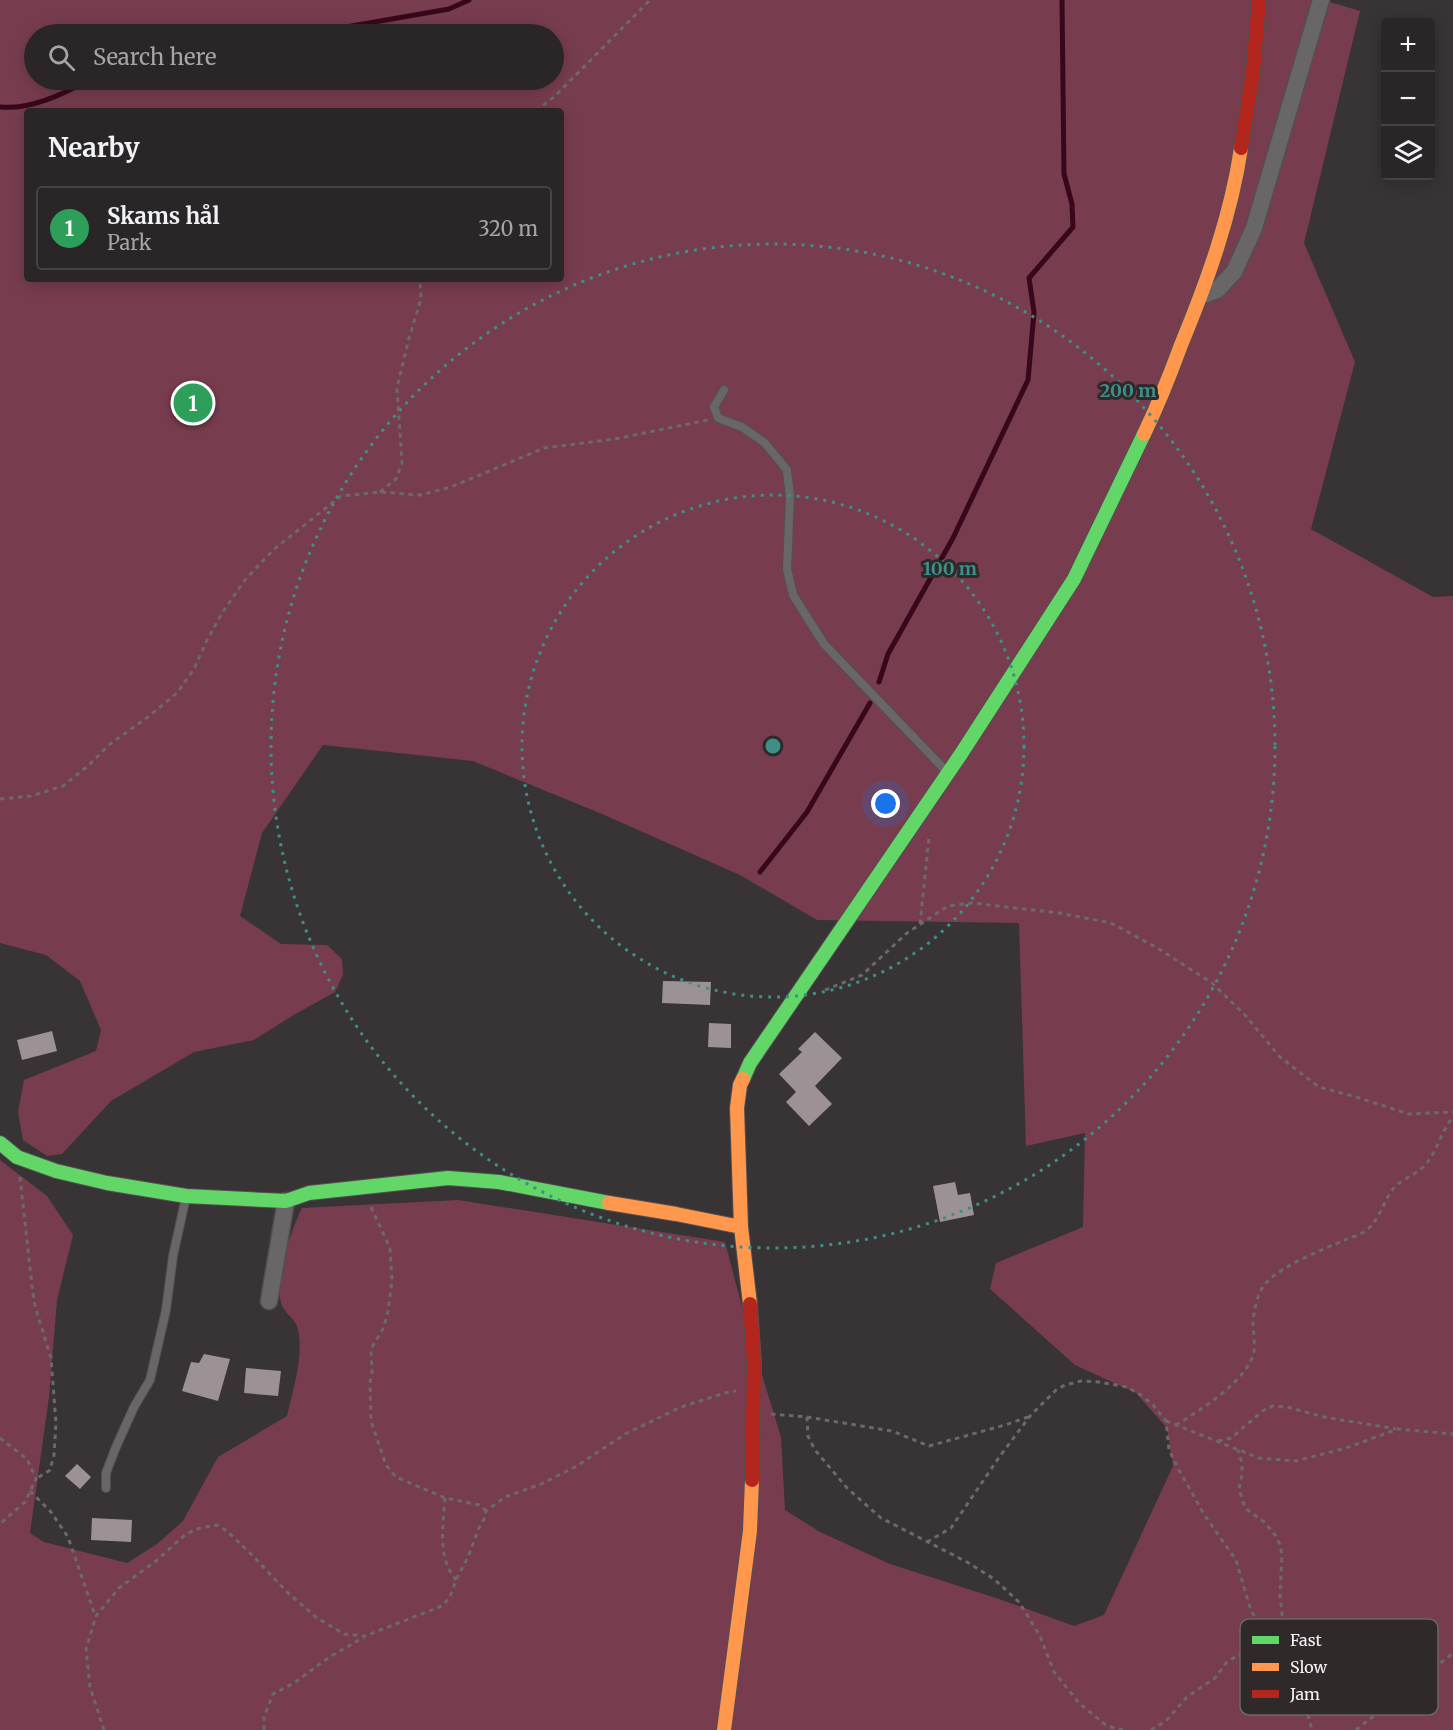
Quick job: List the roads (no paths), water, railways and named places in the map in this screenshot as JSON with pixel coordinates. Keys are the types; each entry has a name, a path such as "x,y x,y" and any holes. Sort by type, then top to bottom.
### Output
{"street":[{"path":"724,1730 750,1531 754,1445 755,1388 748,1281 741,1227 737,1108 740,1085 750,1063 948,773 1074,579 1154,414 1201,296 1224,223 1240,155 1252,72 1259,0"},
{"path":"1201,296 1217,290 1234,272 1254,228 1321,0"},
{"path":"0,1143 17,1157 56,1171 106,1183 186,1196 286,1202 309,1193 448,1178 499,1182 580,1199 741,1227"},
{"path":"269,1301 286,1202"}],"lane":[{"path":"723,390 714,406 717,418 742,427 765,443 787,470 790,497 787,569 793,595 824,644 948,773"},
{"path":"105,1488 106,1473 116,1447 134,1407 150,1380 166,1310 173,1256 186,1196"}],"waterway":[{"path":"363,24 449,9 469,0"},
{"path":"879,682 888,654 953,538 1028,380 1034,312 1029,278 1073,227 1072,204 1064,174 1062,0"},
{"path":"0,107 23,106 68,90"},
{"path":"760,872 807,812 870,703"}],"place":[{"name":"Skams hål","path":"193,403"}]}
